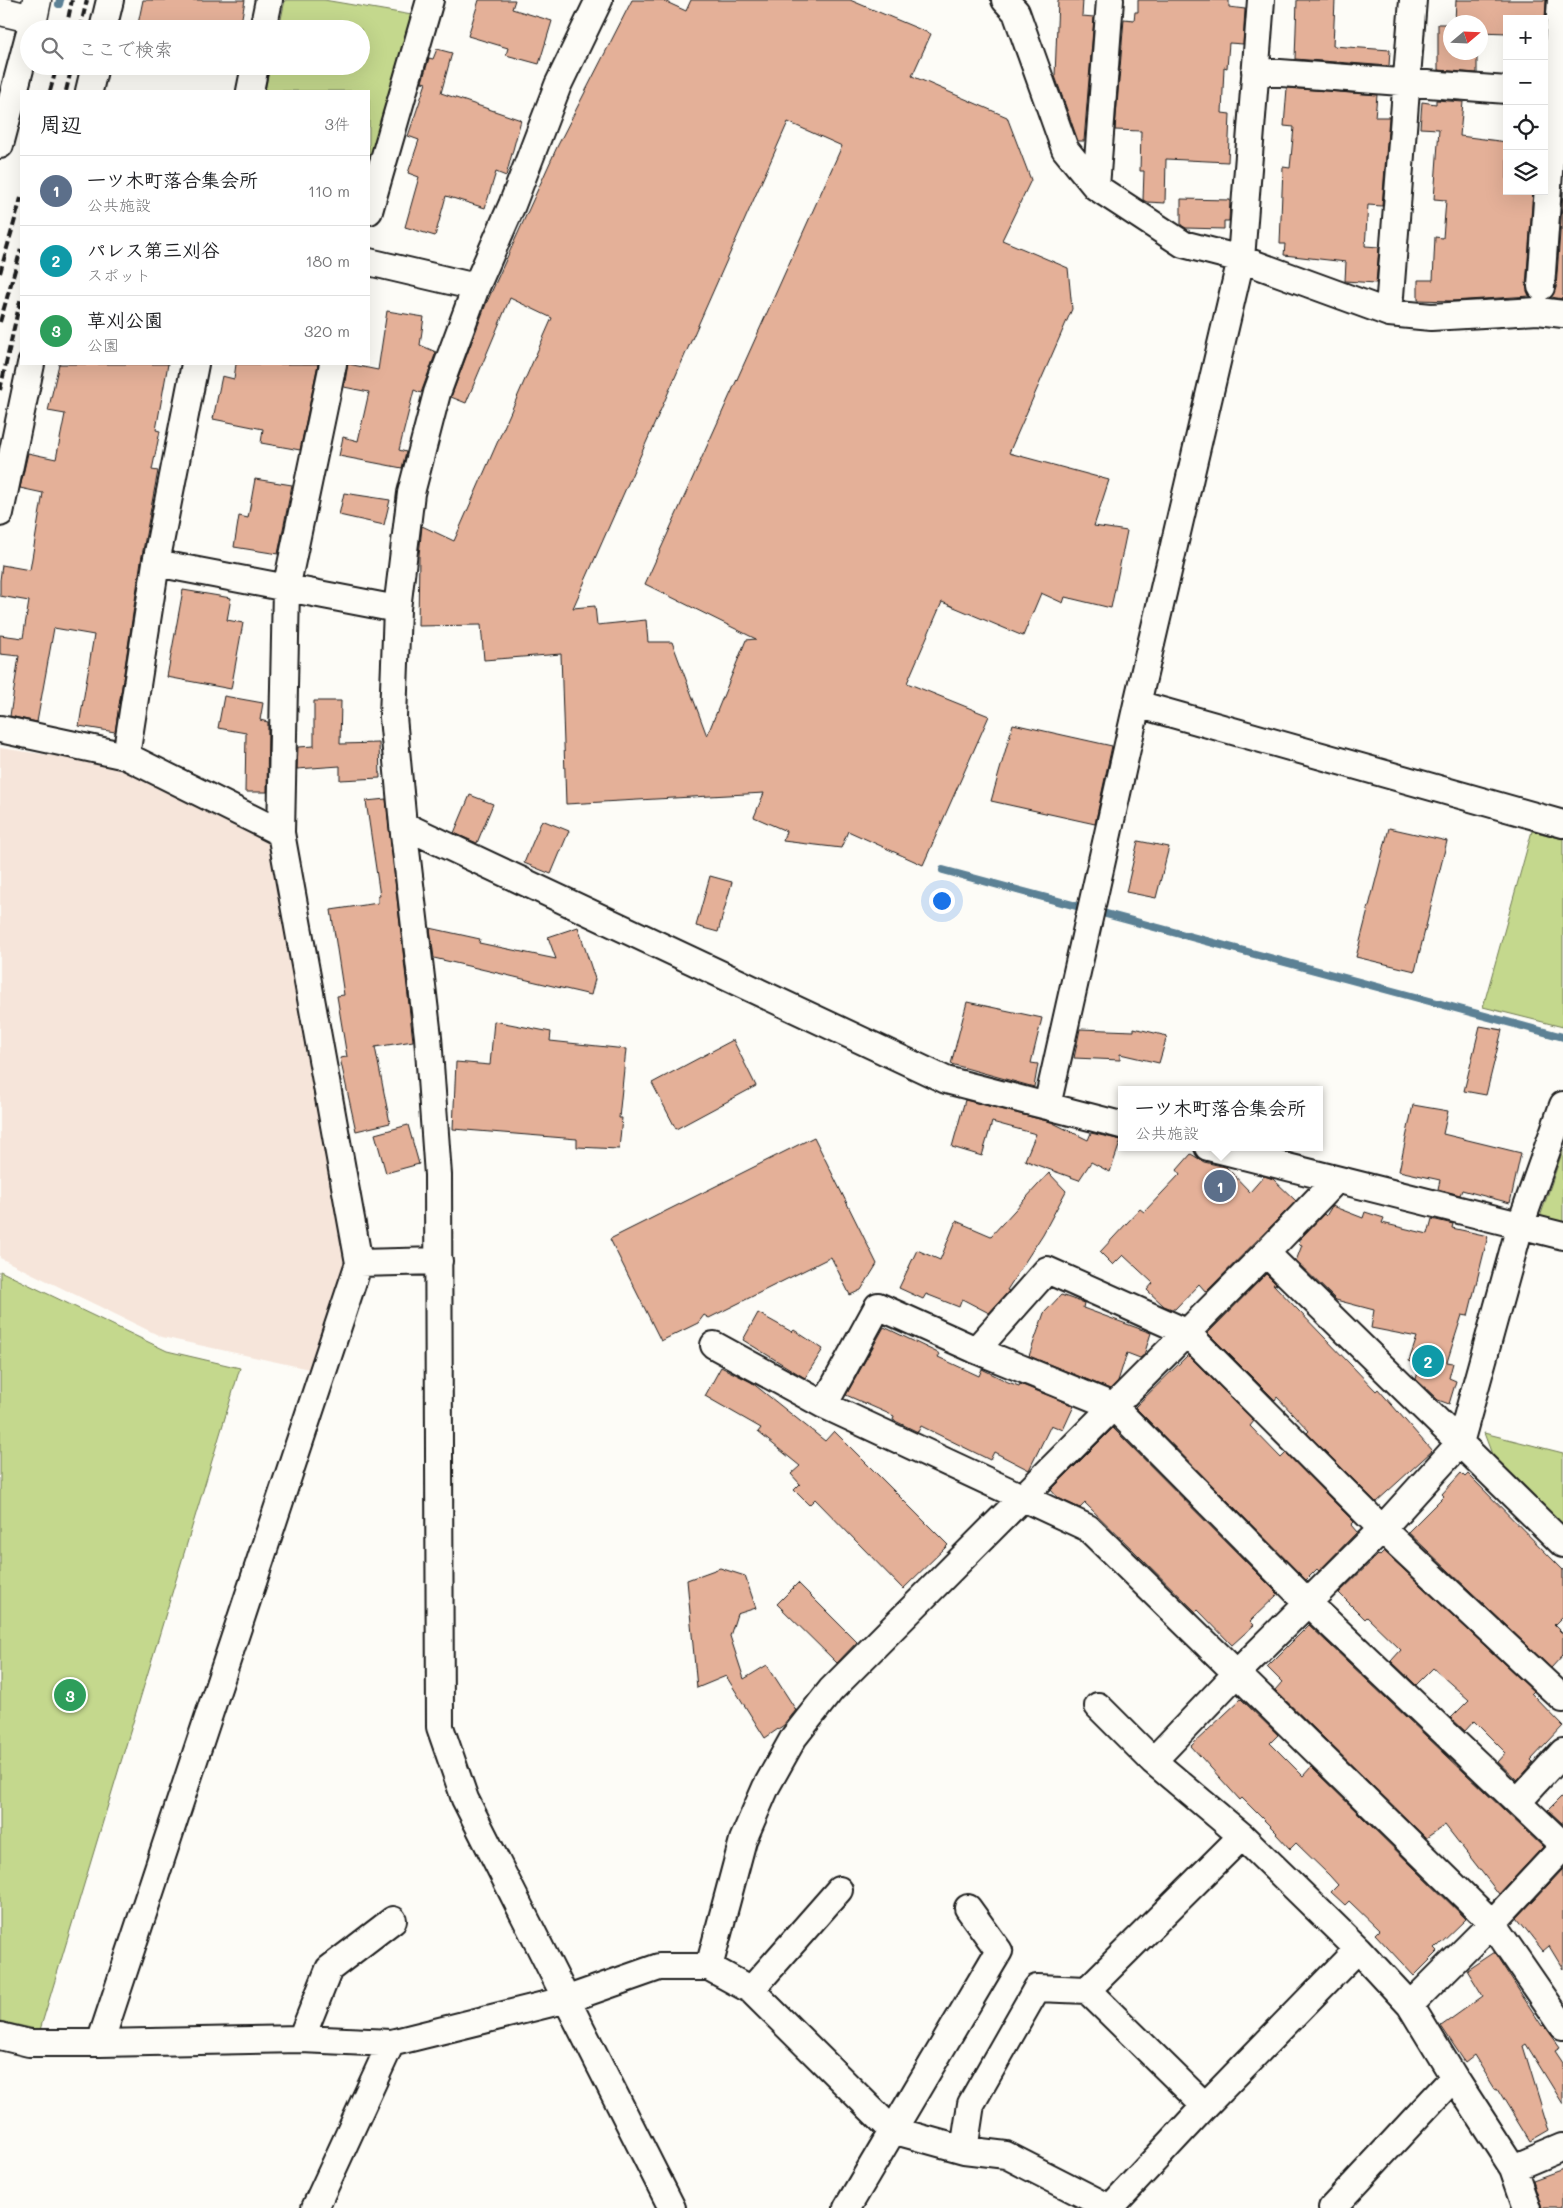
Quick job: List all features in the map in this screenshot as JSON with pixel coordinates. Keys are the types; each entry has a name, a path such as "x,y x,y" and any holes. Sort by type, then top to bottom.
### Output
{"street":[{"path":"106,20 110,0"},
{"path":"265,20 269,0"},
{"path":"370,208 430,0"},
{"path":"599,0 558,85 512,205 476,287 437,393 412,493 398,610 393,717 403,825 428,1037 438,1175 440,1727 465,1799 568,1999 672,2208"},
{"path":"1005,0 1016,12 1064,149 1096,187 1183,244 1242,259 1389,313 1431,317 1538,311 1563,314"},
{"path":"1096,187 1110,0"},
{"path":"1047,1106 1137,704 1242,259 1261,0"},
{"path":"1390,296 1413,0"},
{"path":"1541,287 1549,94 1562,0"},
{"path":"0,10 29,20"},
{"path":"0,145 20,68"},
{"path":"1255,71 1503,90"},
{"path":"89,90 93,75"},
{"path":"250,90 253,75"},
{"path":"370,262 476,287"},
{"path":"0,513 30,365"},
{"path":"126,756 156,563 195,365"},
{"path":"100,2043 359,1263 281,833 286,589 333,365"},
{"path":"156,563 398,610"},
{"path":"1137,704 1563,824"},
{"path":"0,729 126,756 281,833"},
{"path":"403,825 946,1080 1118,1124"},
{"path":"1153,1761 1236,1674 1382,1529 1460,1443 1520,1226 1563,1105"},
{"path":"1224,1151 1563,1236"},
{"path":"709,1967 743,1840 766,1787 794,1737 831,1690 1266,1253 1336,1180"},
{"path":"1266,1253 1563,1544"},
{"path":"359,1263 439,1262"},
{"path":"976,1350 1047,1270 1186,1332 1382,1529 1563,1699"},
{"path":"824,1405 878,1306 976,1350 1113,1406 1308,1603 1518,1801 1563,1846 1492,1923 1410,2005"},
{"path":"714,1345 824,1405 1088,1528 1492,1923 1563,2026"},
{"path":"1098,1706 1153,1761 1242,1836 1358,1949 1410,2005 1513,2168 1527,2208"},
{"path":"1518,1801 1563,1752"},
{"path":"1087,1990 1242,1836"},
{"path":"751,1990 839,1890"},
{"path":"847,2208 999,1951 968,1908"},
{"path":"301,2038 329,1970 393,1920"},
{"path":"0,2036 29,2043 301,2038 391,2043 568,1999 659,1967 709,1967 751,1990 892,2130 964,2150 1006,2155 1110,2208 1205,2106 1358,1949"},
{"path":"964,2150 971,2104 1037,1988 1087,1990 1205,2106"},
{"path":"315,2208 391,2043"},
{"path":"1332,2208 1454,2077"},
{"path":"1513,2168 1563,2146"}],"shaded area":[{"path":"0,748 120,765 273,842 348,1264 309,1369 162,1337 0,1258"}],"green space":[{"path":"285,0 324,0 412,15 370,162 370,90 265,90 268,75 370,75 370,20 281,20"},
{"path":"1532,831 1563,839 1563,1027 1483,1007"},
{"path":"1563,1150 1563,1226 1539,1220"},
{"path":"0,1271 167,1351 240,1368 40,2030 0,2021"},
{"path":"1484,1433 1563,1453 1563,1527 1493,1457"}],"building":[{"path":"143,0 245,0 242,20 139,20"},
{"path":"479,0 515,0 512,9 552,21 539,64 506,55 508,48 468,36"},
{"path":"632,0 662,0 686,11 691,0 850,0 931,34 912,76 1007,117 1031,180 1002,240 1068,268 1072,309 1009,453 1109,480 1094,526 1127,531 1111,608 1065,597 1063,603 1041,593 1023,636 942,602 907,683 989,716 923,865 848,831 841,848 783,841 786,831 754,817 764,793 566,804 561,654 484,660 481,625 418,626 419,555 422,526 454,541 552,318 510,298 466,403 451,397 486,304 557,147","holes":["788,122 842,146 645,584 756,639 746,640 707,736 672,642 648,642 646,620 597,625 595,606 573,608"]},
{"path":"1058,0 1083,0 1082,16 1094,17 1084,141 1078,141 1055,76"},
{"path":"1138,0 1229,0 1229,7 1245,9 1243,44 1229,43 1227,68 1224,67 1222,113 1230,114 1228,162 1166,159 1165,203 1143,200 1144,171 1140,171 1141,131 1115,130 1124,19 1134,20 1135,12 1138,12"},
{"path":"1297,0 1335,0 1333,46 1390,50 1389,66 1295,59"},
{"path":"1456,0 1546,0 1545,15 1503,15 1503,33 1488,32 1488,15 1455,15"},
{"path":"1438,24 1443,24 1443,60 1477,60 1477,73 1438,70"},
{"path":"437,49 452,53 441,93 521,120 506,176 496,172 485,208 446,196 435,236 405,227 419,177 408,173 419,140 408,136 426,83 422,82 429,58 433,59"},
{"path":"1287,88 1377,95 1375,117 1389,117 1382,206 1368,205 1365,246 1379,247 1376,283 1345,281 1346,262 1284,255 1285,244 1280,244 1283,167 1290,168 1294,127 1284,126"},
{"path":"1436,100 1463,102 1460,136 1503,141 1503,195 1533,195 1526,286 1530,296 1452,301 1418,300 1418,280 1433,280 1435,237 1443,238 1446,200 1434,199 1439,129 1420,128 1422,102 1436,104"},
{"path":"1563,191 1563,299 1551,297 1556,288"},
{"path":"1181,199 1230,200 1229,221 1224,221 1224,229 1186,228 1181,225"},
{"path":"387,311 424,317 420,345 436,352 421,393 414,390 399,450 406,452 402,468 339,456 343,437 358,441 369,392 344,387 348,365 378,370"},
{"path":"59,365 168,365 156,430 160,431 152,470 158,471 141,561 115,732 79,726 94,635 54,628 37,722 10,716 19,656 0,654 0,635 23,638 29,601 0,596 0,580 2,565 30,570 43,493 20,488 28,453 56,459 65,414 48,411"},
{"path":"236,365 318,365 300,450 261,443 263,429 213,419 222,376 234,379"},
{"path":"255,479 292,485 278,554 234,547 239,516 248,518"},
{"path":"344,493 390,500 384,525 339,515"},
{"path":"183,590 231,598 227,620 243,623 231,689 167,677"},
{"path":"224,696 263,703 260,720 268,722 267,792 245,792 246,733 218,728"},
{"path":"314,701 341,701 340,744 379,743 380,778 340,780 340,766 297,769 298,747 314,746"},
{"path":"1013,724 1112,746 1095,824 991,801"},
{"path":"470,795 493,804 477,843 454,833"},
{"path":"386,799 413,1041 375,1047 390,1123 356,1131 340,1058 347,1057 337,996 344,995 331,910 378,903 378,896 380,896 366,801"},
{"path":"542,820 569,831 551,874 524,863"},
{"path":"1389,828 1447,841 1415,971 1356,957"},
{"path":"1138,841 1169,847 1156,898 1126,892"},
{"path":"710,876 732,882 718,932 696,926"},
{"path":"578,927 595,979 591,995 434,958 430,928 480,939 479,943 556,959 548,937"},
{"path":"967,1002 1042,1018 1031,1063 1038,1064 1034,1087 951,1064"},
{"path":"494,1021 551,1032 550,1041 626,1049 619,1118 622,1118 619,1149 577,1147 577,1139 453,1129 456,1062 490,1065"},
{"path":"1480,1026 1502,1030 1486,1095 1464,1091"},
{"path":"1134,1028 1167,1036 1159,1063 1120,1054 1120,1060 1074,1058 1080,1029 1134,1031"},
{"path":"733,1040 756,1086 676,1129 652,1083"},
{"path":"965,1100 1051,1122 1088,1140 1091,1133 1118,1139 1118,1149 1110,1172 1091,1162 1079,1180 1025,1160 1036,1134 992,1122 982,1156 952,1147"},
{"path":"1413,1105 1448,1111 1443,1134 1521,1153 1510,1203 1462,1190 1460,1195 1438,1189 1440,1180 1399,1171"},
{"path":"408,1125 419,1164 386,1173 375,1134"},
{"path":"814,1137 877,1264 861,1290 850,1295 831,1257 709,1318 704,1315 698,1323 661,1341 610,1239"},
{"path":"1191,1154 1204,1162 1226,1167 1250,1192 1264,1176 1273,1179 1296,1201 1206,1292 1199,1284 1175,1309 1172,1309 1164,1306 1147,1290 1153,1283 1123,1255 1113,1265 1100,1252 1140,1209 1144,1212 1180,1174 1177,1170"},
{"path":"1049,1173 1066,1191 1043,1234 1007,1290 1009,1291 989,1313 962,1299 959,1307 926,1294 923,1299 899,1288 917,1250 940,1260 956,1221 991,1236"},
{"path":"1332,1206 1363,1218 1365,1212 1384,1218 1382,1223 1428,1234 1432,1219 1453,1224 1452,1228 1488,1236 1468,1316 1462,1315 1447,1362 1453,1363 1449,1378 1456,1381 1449,1404 1438,1400 1416,1379 1420,1365 1409,1361 1417,1337 1371,1328 1374,1310 1336,1300 1296,1261 1302,1245 1299,1244 1301,1238 1324,1214 1326,1216"},
{"path":"1266,1274 1277,1285 1273,1284 1376,1391 1378,1389 1432,1451 1376,1502 1307,1433 1309,1431 1277,1397 1275,1400 1208,1333"},
{"path":"1061,1295 1084,1303 1083,1308 1151,1333 1144,1355 1140,1358 1127,1353 1118,1381 1110,1389 1029,1356 1044,1313"},
{"path":"758,1313 792,1332 794,1330 823,1349 805,1378 743,1340"},
{"path":"884,1327 940,1354 938,1357 979,1376 982,1369 1008,1382 1019,1386 1020,1384 1074,1406 1063,1430 1051,1425 1029,1470 994,1452 990,1460 921,1426 918,1432 893,1420 894,1416 846,1395"},
{"path":"1188,1355 1254,1421 1250,1426 1281,1458 1286,1453 1354,1522 1351,1525 1357,1532 1319,1571 1317,1569 1306,1580 1135,1407"},
{"path":"721,1367 751,1382 825,1441 834,1431 948,1545 903,1589 815,1499 809,1505 794,1490 800,1484 791,1474 800,1466 758,1432 761,1428 705,1396"},
{"path":"1113,1428 1278,1594 1250,1621 1254,1625 1232,1645 1198,1610 1196,1612 1085,1503 1080,1508 1058,1498 1051,1490"},
{"path":"1461,1473 1465,1477 1468,1474 1563,1570 1563,1616 1554,1625 1563,1634 1563,1655 1551,1668 1408,1532 1444,1496 1442,1494"},
{"path":"1384,1551 1533,1691 1531,1693 1563,1726 1531,1760 1533,1762 1517,1780 1498,1762 1506,1753 1474,1721 1465,1731 1451,1718 1469,1700 1433,1668 1416,1685 1391,1661 1401,1650 1367,1617 1365,1619 1339,1593"},
{"path":"720,1568 745,1576 756,1608 737,1614 730,1636 744,1679 767,1665 796,1710 784,1725 765,1738 726,1676 697,1688 687,1580"},
{"path":"798,1583 857,1642 837,1663 777,1604"},
{"path":"1309,1625 1543,1847 1499,1894 1445,1825 1426,1838 1275,1690 1282,1682 1267,1667"},
{"path":"1241,1699 1278,1735 1270,1743 1303,1776 1311,1767 1466,1919 1435,1949 1438,1952 1414,1976 1375,1934 1379,1930 1349,1901 1345,1905 1331,1892 1338,1885 1329,1875 1296,1843 1290,1849 1242,1798 1240,1800 1191,1746"},
{"path":"1563,1795 1563,1824 1548,1810"},
{"path":"1563,1869 1563,1969 1549,1946 1543,1951 1517,1918"},
{"path":"1494,1952 1542,2026 1544,2025 1560,2047 1555,2050 1563,2062 1563,2104 1526,2044 1523,2046 1549,2131 1530,2142 1474,2055 1465,2062 1441,2026 1483,1996 1467,1970"},
{"path":"1563,2169 1563,2208 1542,2208 1533,2180"}],"waterway":[{"path":"59,4 60,0"},
{"path":"943,870 1563,1037"}],"railway":[{"path":"68,20 72,0"},
{"path":"82,20 87,0"},
{"path":"50,90 54,75"},
{"path":"66,90 70,75"},
{"path":"0,273 20,202"},
{"path":"0,322 20,252"},
{"path":"0,390 20,301"}],"place":[{"name":"一ツ木町落合集会所","path":"1220,1186"},
{"name":"パレス第三刈谷","path":"1428,1361"},
{"name":"草刈公園","path":"70,1695"}]}
